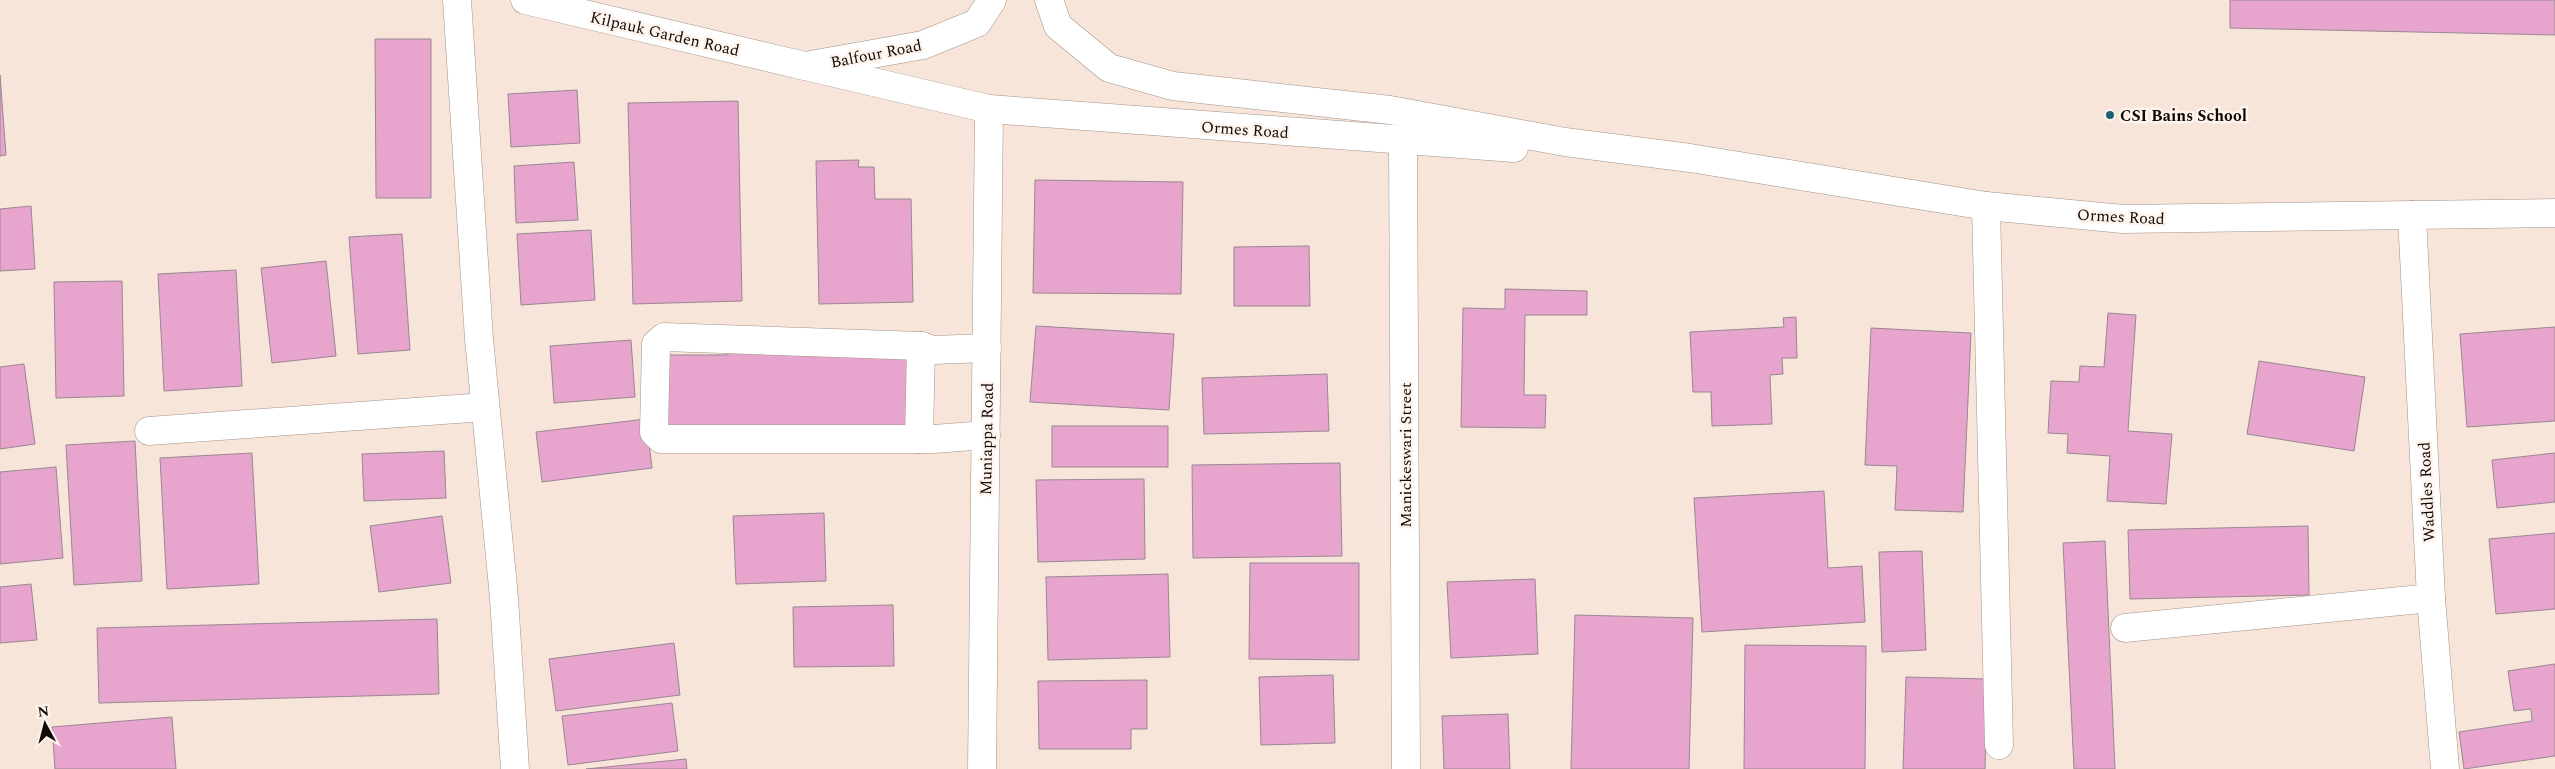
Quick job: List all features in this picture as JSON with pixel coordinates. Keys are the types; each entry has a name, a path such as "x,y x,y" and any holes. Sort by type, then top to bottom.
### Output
{"street":[{"path":"457,0 485,407 504,598 516,769"},
{"name":"Kilpauk Garden Road","path":"525,0 574,6 805,66"},
{"name":"Balfour Road","path":"805,66 923,45 977,23 992,0"},
{"name":"Ormes Road","path":"1050,0 1058,26 1109,68 1173,86 1390,110 1565,142 1690,158 1986,206 2123,219 2555,213"},
{"name":"Ormes Road","path":"805,66 989,109 1403,141 1690,158"},
{"name":"Muniappa Road","path":"982,769 989,109"},
{"name":"Manickeswari Street","path":"1403,141 1406,769"},
{"path":"1986,206 1999,745"},
{"name":"Waddles Road","path":"2412,215 2431,598 2445,769"},
{"path":"986,436 919,439 661,439 654,432 656,344 664,337 921,346 933,350 987,348"},
{"path":"919,439 921,346"},
{"path":"149,431 485,407"},
{"path":"2125,628 2431,598"}],"building":[{"path":"2230,0 2555,0 2555,35 2230,28"},
{"path":"375,39 431,39 431,198 376,198"},
{"path":"0,75 6,155 0,156"},
{"path":"577,90 580,143 511,147 508,94"},
{"path":"738,101 742,301 633,304 628,103"},
{"path":"859,160 858,167 874,167 875,199 911,199 913,302 819,304 816,161"},
{"path":"574,162 578,220 516,223 514,166"},
{"path":"1035,180 1183,182 1181,294 1033,293"},
{"path":"31,206 35,269 0,271 0,209"},
{"path":"591,230 595,300 521,305 517,234"},
{"path":"402,234 410,350 358,354 349,237"},
{"path":"1309,246 1310,306 1234,306 1234,247"},
{"path":"326,261 336,356 272,363 261,268"},
{"path":"236,270 242,386 164,391 158,274"},
{"path":"122,281 124,396 56,398 54,282"},
{"path":"1505,289 1587,291 1587,315 1525,315 1524,395 1546,395 1545,428 1461,427 1463,308 1505,309"},
{"path":"2108,313 2136,315 2128,431 2172,434 2166,504 2107,501 2110,456 2067,453 2068,434 2048,433 2051,381 2079,382 2080,366 2104,367"},
{"path":"1796,317 1797,358 1782,358 1783,374 1770,375 1772,424 1712,426 1711,392 1693,392 1690,332 1784,327 1783,318"},
{"path":"1036,326 1174,334 1169,410 1030,402"},
{"path":"2555,327 2555,421 2467,427 2460,334"},
{"path":"1871,328 1971,333 1963,512 1895,510 1897,466 1865,465"},
{"path":"631,340 635,397 554,403 550,346"},
{"path":"728,347 911,357 910,435 666,434 666,355 727,355"},
{"path":"2259,361 2365,377 2354,451 2247,434"},
{"path":"24,364 35,444 0,449 0,367"},
{"path":"1327,374 1329,431 1204,434 1202,378"},
{"path":"646,419 652,468 542,482 536,432"},
{"path":"1052,426 1168,426 1168,467 1052,467"},
{"path":"135,441 142,581 74,585 66,445"},
{"path":"444,451 446,498 364,501 362,454"},
{"path":"252,453 259,584 167,589 160,458"},
{"path":"2555,453 2555,502 2497,508 2492,460"},
{"path":"1340,463 1342,556 1193,558 1192,465"},
{"path":"56,467 63,558 0,564 0,472"},
{"path":"1144,479 1145,559 1038,562 1036,480"},
{"path":"1824,491 1828,568 1862,566 1865,622 1702,632 1694,498"},
{"path":"824,513 826,581 736,584 733,516"},
{"path":"442,516 451,583 379,592 370,526"},
{"path":"2308,526 2309,595 2130,599 2128,530"},
{"path":"2555,533 2555,609 2496,614 2489,539"},
{"path":"2105,541 2115,769 2074,769 2063,543"},
{"path":"1922,551 1926,650 1882,652 1879,552"},
{"path":"1250,563 1359,563 1359,660 1249,659"},
{"path":"1168,574 1170,657 1048,660 1046,577"},
{"path":"1535,579 1538,654 1451,658 1447,582"},
{"path":"31,584 37,640 0,643 0,587"},
{"path":"893,605 894,666 794,667 793,607"},
{"path":"1575,615 1693,618 1689,769 1571,769"},
{"path":"437,619 439,694 99,703 97,628"},
{"path":"674,643 680,695 556,711 549,659"},
{"path":"1745,645 1866,646 1865,769 1744,769"},
{"path":"2555,664 2555,756 2464,769 2459,732 2532,721 2531,709 2514,711 2508,671"},
{"path":"1333,675 1335,743 1261,745 1259,677"},
{"path":"1906,677 1987,679 1985,769 1903,769"},
{"path":"1147,680 1147,729 1131,729 1131,749 1039,749 1038,681"},
{"path":"672,703 678,751 568,765 562,716"},
{"path":"1508,714 1510,769 1444,769 1442,716"},
{"path":"172,717 176,769 55,769 52,727"},
{"path":"686,759 687,769 586,769"}],"place":[{"name":"CSI Bains School","path":"2110,115"}]}
